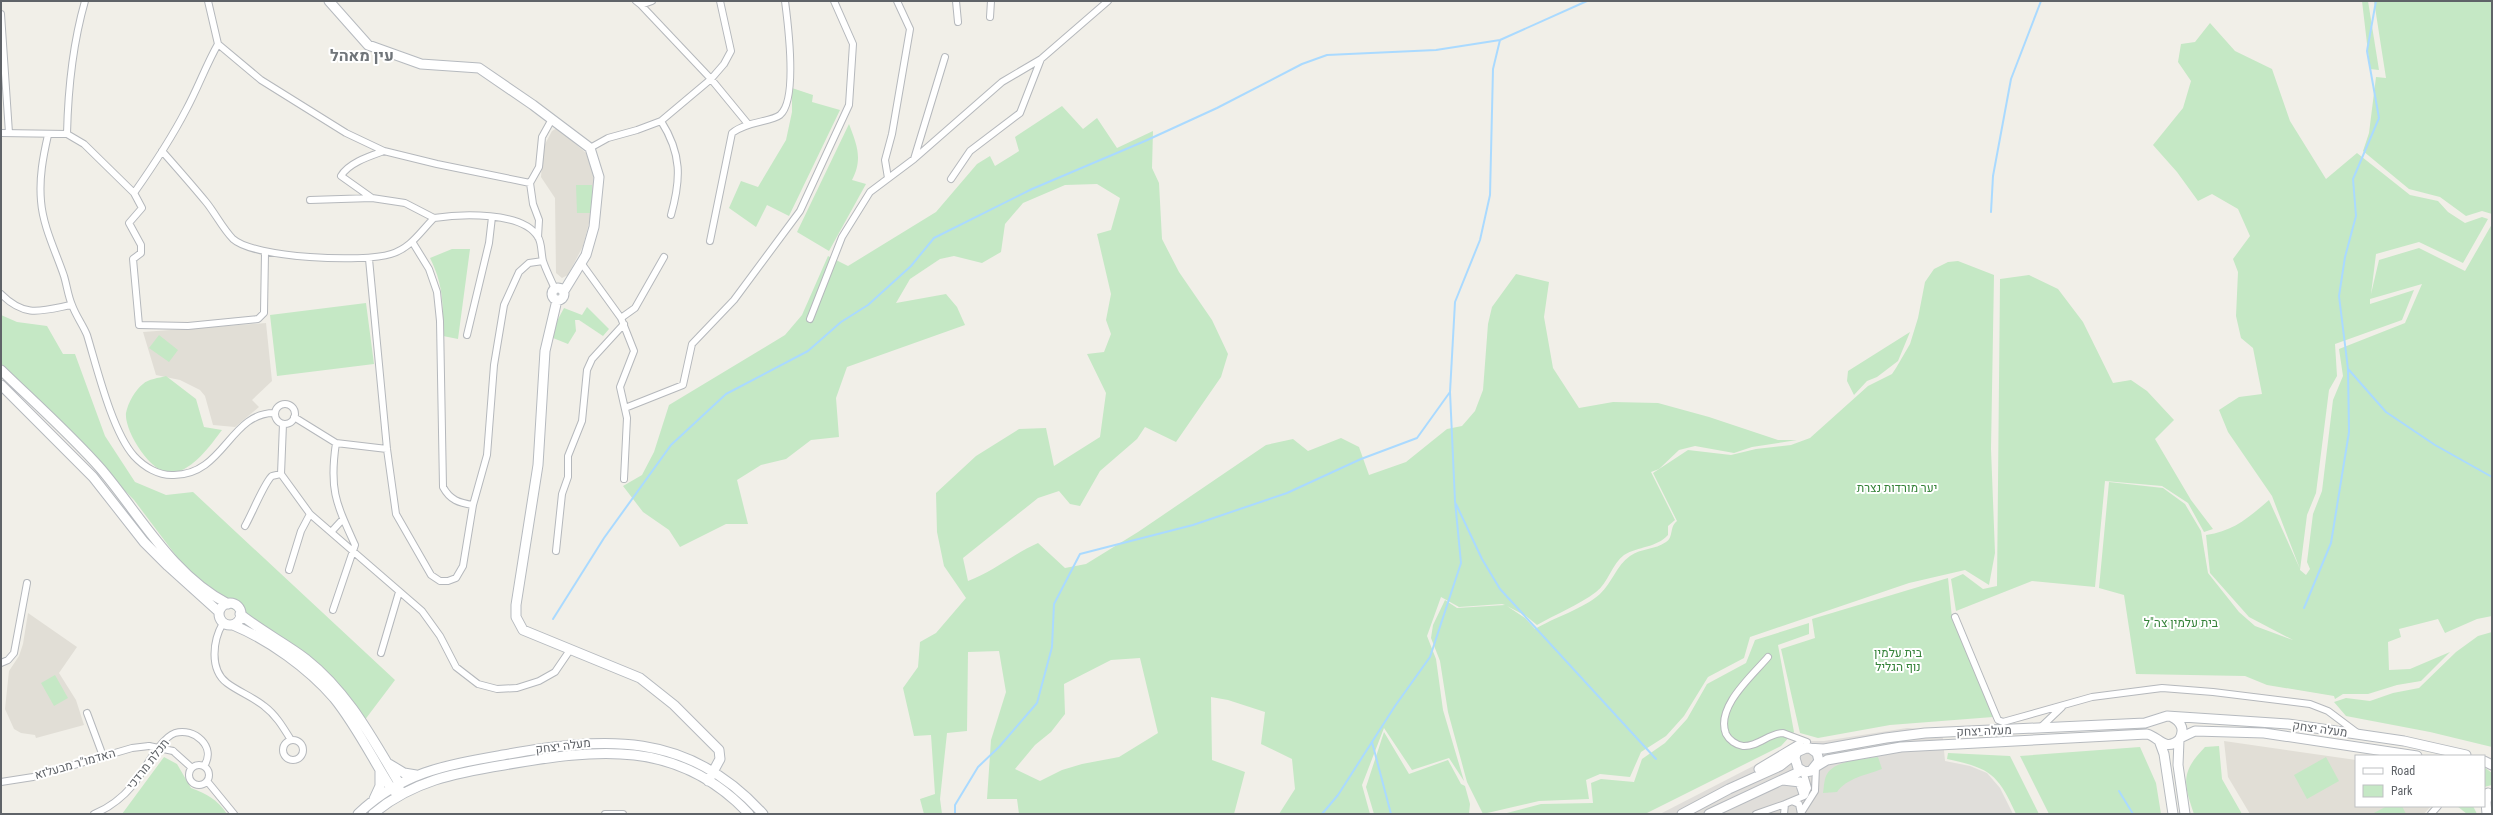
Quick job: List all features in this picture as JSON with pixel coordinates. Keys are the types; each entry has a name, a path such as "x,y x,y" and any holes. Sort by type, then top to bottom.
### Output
{"street":[{"path":"67,134 68,108 74,60 85,1"},
{"path":"208,1 218,44 261,80 346,133 384,151 437,164 530,183"},
{"path":"328,1 368,45 421,64 479,68 552,119 590,148 599,177 599,195 594,227 582,264 553,296 557,300 545,351 538,465 516,605 516,618 523,630 542,636 570,650 640,678 674,705 717,746 720,760 708,780"},
{"path":"638,3 652,1"},
{"path":"590,148 608,138 637,130 661,121 711,79 724,64 731,51 720,1"},
{"path":"710,241 729,140 732,133 748,124 779,116 786,109 790,86 788,24 785,1"},
{"path":"625,408 683,385 692,344 734,300 800,211 849,106 853,44 834,1"},
{"path":"888,178 884,160 892,134 910,29 897,1"},
{"path":"956,1 958,22"},
{"path":"990,17 991,1"},
{"path":"810,319 842,237 870,192 914,159 1002,82 1041,59 1108,1"},
{"path":"638,3 711,79 748,124"},
{"path":"1,14 9,133"},
{"path":"134,192 162,151 187,108 202,74 218,44"},
{"path":"914,159 945,57"},
{"path":"951,179 970,151 1020,113 1041,59"},
{"path":"552,119 542,138 539,168 530,183 533,204 539,220 538,237 543,261 559,290"},
{"path":"661,121 672,137 678,158 678,188 671,215"},
{"path":"1,132 48,135 67,134 84,144 134,192 142,208 129,223 141,245 141,252 133,259 139,325 188,326 258,319 264,313 265,253"},
{"path":"48,135 40,173 41,202 72,305 86,334 115,421 133,455 144,465 158,473 174,475 204,468 216,457 246,422 261,414 275,412 280,406 288,405 294,411 294,417 290,422 283,424 277,420 275,412"},
{"path":"162,151 206,202 233,239 245,246 265,253 369,259 392,254 413,243 434,218"},
{"path":"372,198 341,176 343,172 364,159 384,151"},
{"path":"310,200 372,198 405,203 434,218 458,214 492,217 524,223 538,237"},
{"path":"467,335 489,243 492,217"},
{"path":"413,243 429,269 437,292 440,321 443,487 448,496 459,503 474,505"},
{"path":"556,551 562,494 568,477 568,456 582,421 587,370 592,359 635,308 664,257"},
{"path":"369,259 387,449 396,514 424,565 431,575 440,581 448,581 456,578 463,566 474,505 487,455 494,365 504,305 519,272 530,263 543,261"},
{"path":"582,264 623,321 634,351 620,387 627,418 624,479"},
{"path":"1,294 12,305 26,312 72,305"},
{"path":"1,370 101,469 152,535 200,584 228,604 236,606 240,614 306,659 330,680 358,714 386,762 395,786"},
{"path":"1,385 93,476 144,542 219,612 220,619 285,656 323,687 350,720 380,770 395,786 400,794"},
{"path":"294,417 336,443 387,449"},
{"path":"283,424 281,474 310,514 332,531 353,552 422,610 440,636 456,667 478,684 497,689 517,688 539,681 556,672 570,650"},
{"path":"333,610 355,546 343,519 333,487 336,443"},
{"path":"245,526 255,510 264,485 272,476 281,474"},
{"path":"289,570 301,531 310,514"},
{"path":"332,531 343,519"},
{"path":"1,663 8,660 14,652 27,583"},
{"path":"381,653 399,592"},
{"path":"219,612 228,604"},
{"path":"240,614 238,621 228,624 219,631 214,652 215,663 219,673 226,682 254,698 274,715 291,740"},
{"path":"1956,617 1998,720 2003,722 2014,721 2066,704 2116,692 2162,688 2243,695 2319,706 2360,735"},
{"path":"1768,657 1732,698 1725,719 1724,729 1728,738 1742,746 1760,742 1779,733 1809,745 1818,757 1815,791 1801,813"},
{"path":"2040,728 2066,704"},
{"path":"87,713 103,756"},
{"path":"2173,814 2164,754 2154,727 2159,720 2172,717 2181,725 2178,765 2185,814"},
{"name":"מעלה יצחק","path":"2172,717 2288,724 2404,741 2463,755"},
{"name":"מעלה יצחק","path":"1809,745 1824,749 1886,738 1936,733 2146,723 2159,720"},
{"name":"מעלה יצחק","path":"2180,739 2194,731 2264,733 2409,755"},
{"name":"תכלת מרדכי","path":"94,814 119,800 132,786 164,742 175,733 183,732 200,738 207,748 208,755 204,766"},
{"name":"מעלה יצחק","path":"1817,766 1827,760 1857,754 1926,745 2147,734 2158,741"},
{"path":"1786,735 1790,741 1786,754"},
{"path":"2158,741 2168,745 2180,739"},
{"name":"מעלה יצחק","path":"358,814 374,800 395,786 416,775 455,763 556,745 604,742 664,750 688,759 713,772 742,793 763,814"},
{"path":"1701,804 1786,754 1796,746 1809,745"},
{"path":"1682,814 1780,766 1809,745"},
{"name":"האדמו\"ר מבעלזא","path":"1,782 33,777 103,756 149,746 173,751 192,768"},
{"name":"מעלה יצחק","path":"373,814 400,794 423,783 450,774 581,753 615,752 650,757 684,768 708,780 749,814"},
{"path":"1756,814 1785,804 1804,794 1808,784 1802,771 1796,764 1796,754"},
{"path":"386,762 404,773 416,775"},
{"path":"198,765 204,766 209,775 207,781 200,784 194,783 190,777 192,768 198,765"},
{"path":"1709,814 1778,781 1802,771 1809,772 1817,766"},
{"path":"374,800 380,786 380,770"},
{"path":"1778,781 1796,780 1802,785 1804,794"},
{"path":"207,781 234,814"},
{"path":"2486,814 2486,802 2489,792"},
{"path":"1792,801 1799,804 1801,813"},
{"path":"1784,814 1785,804"},
{"path":"2490,814 2492,806"},
{"path":"605,814 623,814"}],"shaded area":[{"path":"557,128 586,153 595,176 595,200 583,246 568,275 562,278 556,273 555,198 541,177 543,148 552,131"},
{"path":"266,323 272,381 252,400 259,407 235,427 213,425 205,396 200,390 180,380 156,375 143,332"},
{"path":"28,613 77,647 59,673 76,700 84,725 36,738 35,735 21,733 14,729 5,709 9,671 19,656 23,644"},
{"path":"1907,728 1942,730 1945,761 1970,766 1987,773 2000,788 2013,814 1660,814 1802,741 1824,741"},
{"path":"2224,741 2355,760 2355,807 2430,807 2424,814 2250,814 2228,777"}],"green space":[{"path":"2362,1 2368,1 2379,70 2370,69"},
{"path":"2374,1 2492,1 2492,214 2482,211 2466,216 2440,197 2409,189 2363,151 2369,133 2376,77 2386,78"},
{"name":"בית עלמין צה\"ל","path":"2210,23 2235,51 2272,69 2290,121 2326,179 2357,153 2410,195 2438,201 2448,212 2465,223 2482,217 2488,219 2463,263 2419,242 2376,254 2371,294 2379,260 2419,248 2465,271 2492,224 2492,616 2477,619 2445,633 2438,619 2399,629 2401,637 2388,642 2389,670 2410,669 2450,652 2421,681 2397,685 2368,694 2343,694 2335,699 2334,696 2267,685 2245,676 2136,674 2124,595 2099,588 2109,482 2163,488 2185,504 2201,531 2208,573 2239,612 2255,626 2293,640 2249,617 2210,573 2206,535 2233,527 2247,518 2269,500 2300,569 2272,496 2228,432 2219,410 2239,397 2262,394 2253,348 2241,338 2236,316 2238,272 2233,259 2250,236 2238,209 2212,194 2198,201 2177,172 2153,145 2183,108 2191,81 2178,62 2181,44 2195,42","holes":["2422,284 2405,323 2339,349 2343,376 2333,400 2322,491 2313,514 2307,562 2310,569 2306,575 2300,570 2307,515 2316,493 2329,390 2337,376 2335,344 2402,320 2414,290 2370,304 2370,299"]},
{"path":"792,88 813,95 812,102 840,110 789,216 767,205 756,227 729,208 741,181 758,187 786,140 792,112"},
{"name":"יער מורדות נצרת","path":"1062,106 1083,129 1097,118 1117,148 1153,131 1152,168 1159,183 1162,239 1179,272 1212,320 1228,354 1221,377 1176,442 1145,427 1137,439 1100,471 1080,506 1070,504 1059,491 1038,498 963,558 968,581 986,573 1038,543 1065,568 1086,564 1138,532 1266,445 1293,439 1308,451 1341,438 1359,447 1369,475 1406,462 1447,429 1462,426 1475,411 1483,390 1488,324 1492,307 1516,274 1549,282 1544,317 1553,368 1579,408 1613,402 1658,403 1709,417 1778,440 1797,440 1752,447 1734,453 1695,446 1679,450 1659,469 1651,472 1675,520 1668,526 1668,535 1653,545 1624,555 1616,563 1604,584 1596,592 1537,625 1526,616 1507,606 1525,618 1535,629 1594,599 1608,585 1625,560 1634,553 1662,545 1668,540 1673,526 1677,521 1653,473 1688,450 1731,455 1756,449 1791,445 1810,438 1868,386 1892,374 1910,344 1918,318 1925,282 1934,269 1948,262 1958,261 1994,275 1991,449 1995,553 1989,585 1965,570 1909,583 1750,637 1744,658 1708,677 1684,716 1666,736 1641,752 1630,777 1600,774 1586,780 1589,799 1539,801 1483,814 1467,782 1448,712 1440,661 1431,638 1433,625 1445,600 1457,608 1505,605 1502,604 1459,607 1441,597 1427,636 1436,659 1443,710 1464,781 1449,758 1412,770 1384,728 1362,785 1370,814 1279,814 1295,789 1292,759 1261,744 1265,712 1228,700 1211,697 1212,760 1245,772 1234,814 1019,814 1017,799 987,799 991,740 1006,692 999,651 968,652 967,731 947,733 940,799 942,814 924,814 920,799 935,794 931,735 914,736 903,688 918,667 920,642 936,633 966,598 944,566 937,532 936,493 976,456 1019,429 1046,428 1054,466 1100,437 1106,393 1087,354 1104,352 1111,334 1106,320 1111,294 1097,234 1111,230 1120,198 1097,184 1065,185 1023,203 1005,224 1001,252 982,263 954,256 940,259 910,279 896,303 946,294 957,307 965,325 847,367 836,398 839,437 811,440 786,459 761,465 737,480 748,524 726,524 680,547 669,530 643,512 623,486 642,475 654,452 669,405 785,335 802,315 828,256 848,266 936,212 977,164 990,156 995,166 1019,151 1015,137","holes":["1140,658 1158,733 1119,757 1082,764 1062,770 1040,781 1015,769 1035,745 1051,732 1065,714 1064,684 1111,660"]},
{"path":"849,124 858,152 857,165 852,180 866,184 829,251 797,232"},
{"path":"576,185 592,185 592,213 577,213"},
{"path":"452,249 470,249 458,339 443,336 442,296 435,268 430,258"},
{"path":"2029,275 2058,289 2083,322 2113,383 2131,380 2147,391 2174,420 2155,439 2191,500 2213,529 2204,532 2188,503 2162,486 2105,481 2095,587 2032,581 1956,611 1951,579 1963,574 1983,589 1997,586 2000,279"},
{"path":"366,303 374,364 277,376 270,315"},
{"path":"587,307 609,329 603,336 579,320 575,320 576,331 568,344 553,338 557,321 564,308 582,315"},
{"path":"1,315 17,322 47,326 63,354 75,354 105,436 135,482 166,495 193,492 395,680 364,721 281,637 218,601 180,561 134,500 1,365"},
{"path":"1910,332 1898,361 1877,377 1867,381 1854,395 1847,381 1848,371"},
{"path":"159,335 178,350 169,362 149,348"},
{"path":"166,376 196,399 204,427 222,430 207,450 195,462 181,471 173,473 165,472 148,460 134,441 127,421 126,413 132,397 145,382"},
{"name":"בית עלמין נוף הגליל","path":"1948,578 1952,618 1993,717 1890,725 1818,738 1800,733 1781,649 1815,638 1812,619"},
{"path":"1809,623 1809,634 1778,645 1794,732 1781,746 1645,814 1503,814 1541,804 1593,803 1591,783 1601,779 1634,782 1642,759 1665,743 1687,719 1707,684 1746,663 1755,640"},
{"path":"2492,632 2492,747 2430,732 2346,716 2334,702 2346,698 2370,701 2393,693 2419,688 2456,652 2478,636"},
{"path":"55,675 68,698 54,706 41,683"},
{"path":"1384,732 1409,774 1448,760 1461,784 1465,786 1470,804 1469,814 1374,814 1366,787"},
{"path":"2219,746 2222,779 2242,814 2194,814 2186,785 2188,771 2197,756 2205,747"},
{"path":"2140,747 2156,783 2161,814 2049,814 2020,756"},
{"path":"1948,753 2010,756 2039,814 2016,814 1998,781 1983,770 1962,762 1947,759"},
{"path":"164,757 177,764 191,788 202,792 211,798 219,804 227,814 122,814"},
{"path":"1878,757 1882,769 1851,780 1837,792 1823,793 1826,776 1831,769 1850,761"},
{"path":"2326,757 2339,781 2307,799 2294,775"},
{"path":"2485,768 2492,773 2492,785 2485,787"},
{"path":"2385,807 2402,807 2406,814 2372,814"},
{"path":"2458,807 2474,807 2477,814 2467,814"}],"waterway":[{"path":"553,619 604,538 671,445 726,394 808,351 841,322 868,305 911,266 934,238 1032,189 1145,141 1217,108 1302,64 1327,55 1436,50 1500,40 1587,1"},
{"path":"1991,212 1993,176 2011,79 2041,1"},
{"path":"2304,608 2331,543 2349,432 2348,369 2339,296 2345,257 2356,216 2353,179 2379,118 2367,51 2376,1"},
{"path":"955,814 955,805 978,767 999,747 1037,703 1052,647 1054,604 1080,554 1193,525 1287,493 1361,459 1417,438 1450,392 1455,302 1480,240 1490,195 1493,69 1500,40"},
{"path":"2349,370 2386,412 2435,445 2492,477"},
{"path":"1322,814 1338,795 1395,706 1430,657 1461,563 1455,501 1450,392"},
{"path":"1456,504 1482,559 1500,589 1656,759"},
{"path":"1372,742 1391,814"},
{"path":"2119,791 2133,814"}],"district":[{"name":"עין מאהל","path":"362,55"}]}
